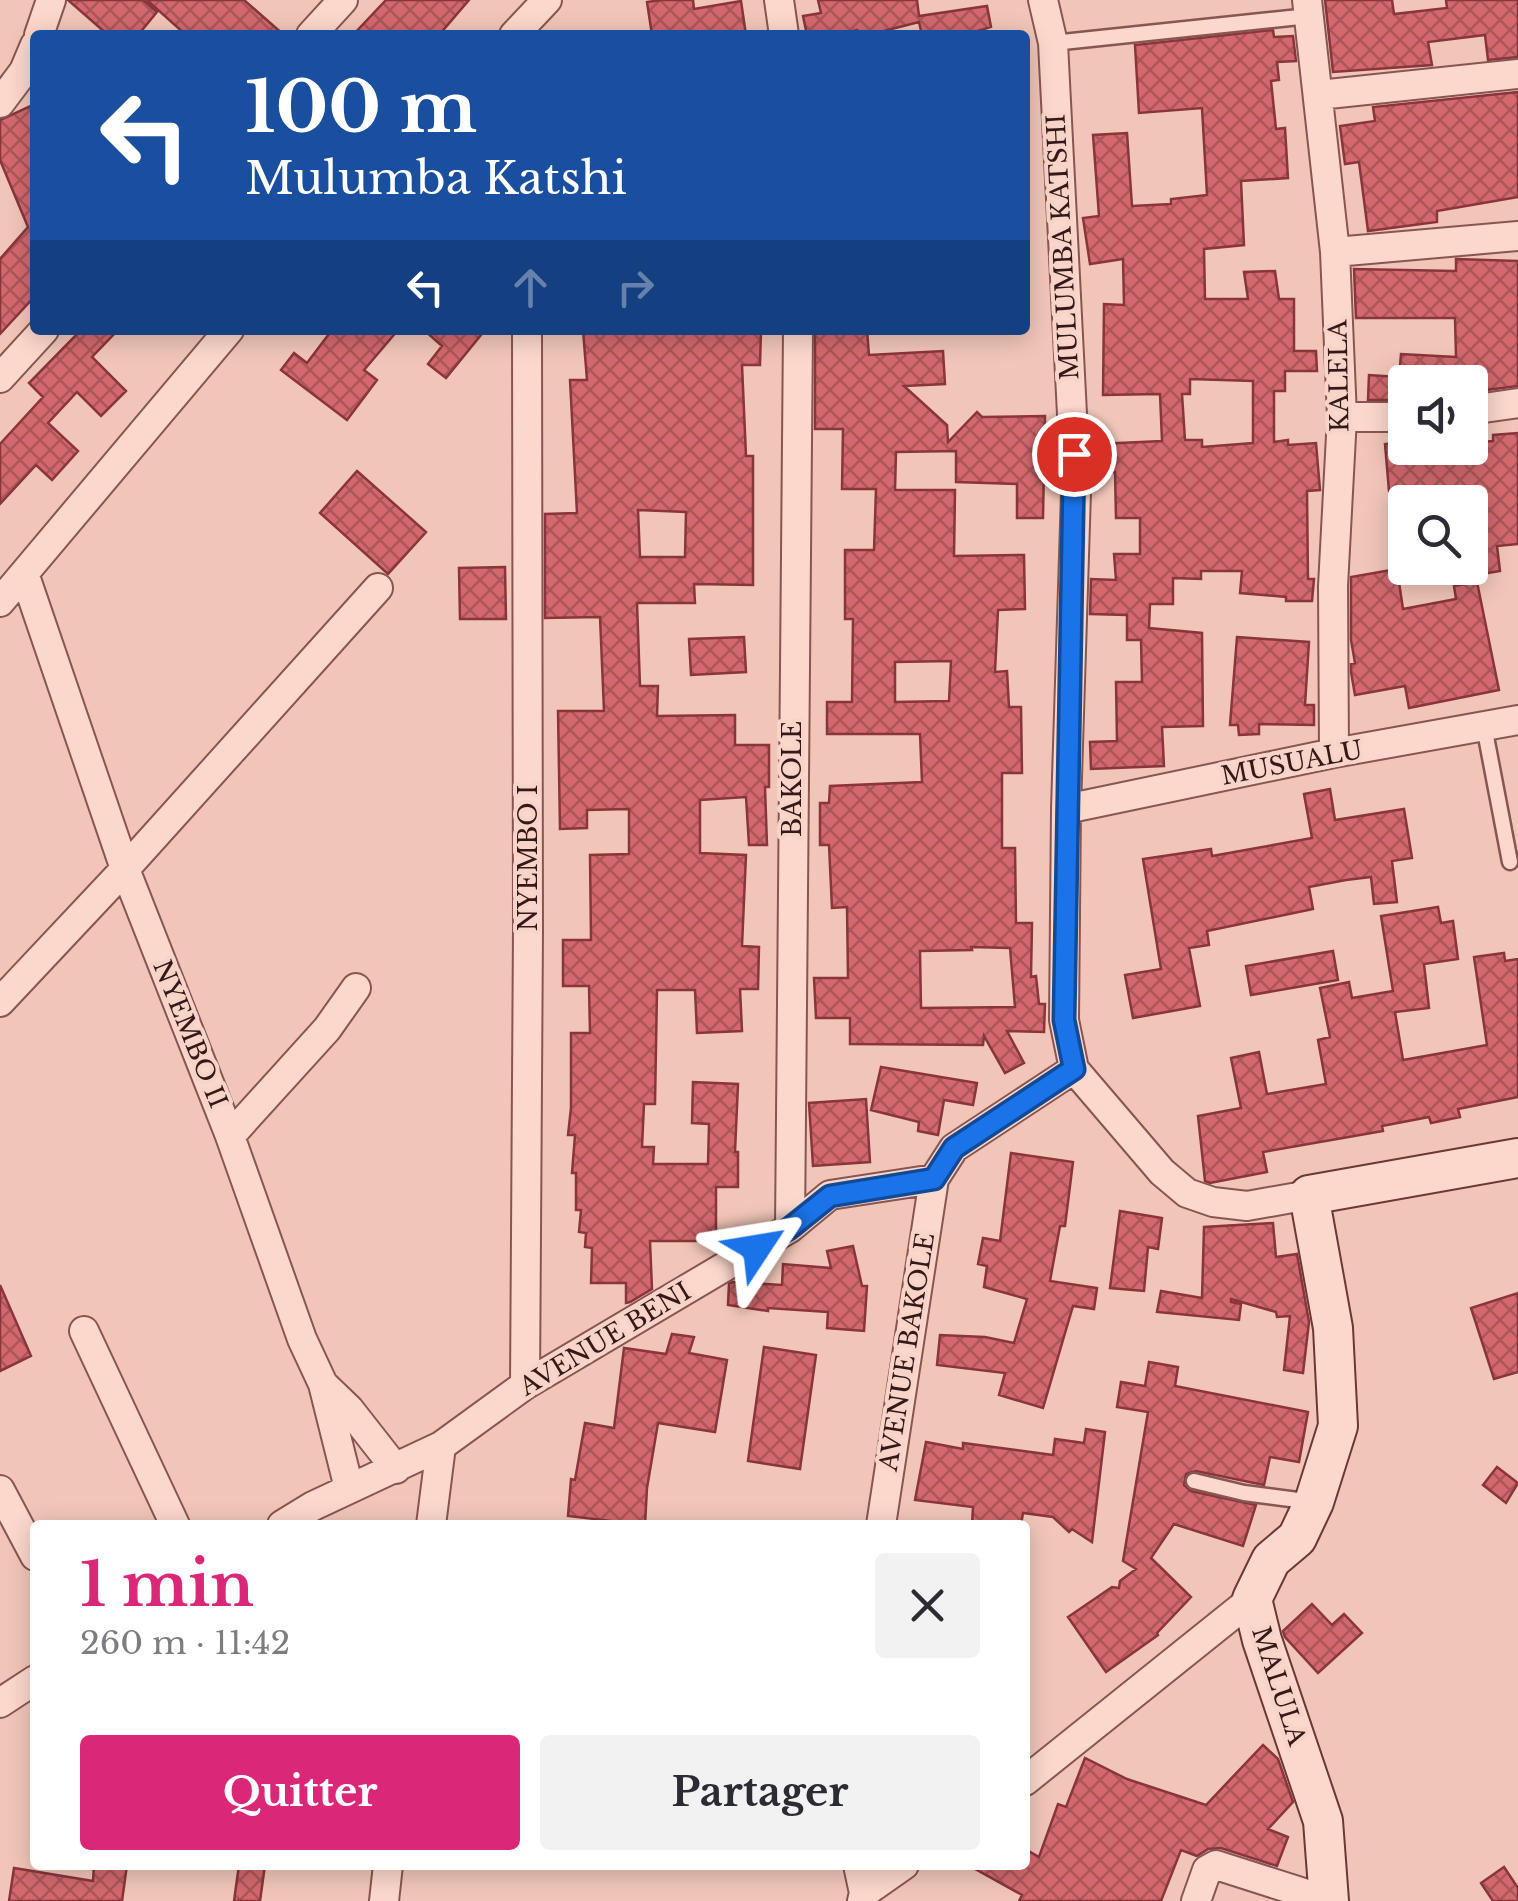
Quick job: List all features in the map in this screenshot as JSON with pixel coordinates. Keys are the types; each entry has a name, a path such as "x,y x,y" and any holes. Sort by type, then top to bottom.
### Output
{"street":[{"path":"41,30 51,0"},
{"path":"316,30 343,0"},
{"path":"779,0 783,30"},
{"name":"MULUMBA KATSHI","path":"1043,0 1053,43 1076,492 1064,1020 1074,1069 1162,1172 1187,1193 1214,1202 1247,1206 1518,1158"},
{"name":"KALELA","path":"1308,8 1335,252 1342,417 1333,586 1334,754"},
{"path":"0,104 30,57"},
{"path":"1319,95 1518,74"},
{"path":"1335,252 1518,236"},
{"path":"0,378 39,335"},
{"path":"0,602 225,335"},
{"name":"NYEMBO I","path":"525,1385 527,335"},
{"name":"BAKOLE","path":"790,1228 798,335"},
{"path":"1488,407 1518,403"},
{"path":"1342,417 1388,416"},
{"name":"NYEMBO II","path":"25,576 125,869 230,1136 302,1338 323,1384 349,1408 396,1469"},
{"path":"0,1002 378,588"},
{"name":"MUSUALU","path":"1066,809 1518,720"},
{"path":"230,1136 316,1042 356,988"},
{"path":"934,1179 954,1148 1074,1069"},
{"name":"AVENUE BENI","path":"291,1520 441,1446 525,1385 790,1228 830,1196 934,1179"},
{"name":"AVENUE BAKOLE","path":"882,1520 934,1179"},
{"name":"MALULA","path":"1308,1195 1333,1328 1338,1426 1298,1538 1271,1560 1252,1599 1262,1640 1324,1822 1329,1901"},
{"path":"84,1331 173,1520"},
{"path":"323,1384 350,1488"},
{"path":"432,1520 441,1446"},
{"path":"0,1490 30,1547"},
{"path":"1030,1777 1252,1599"},
{"path":"0,1703 30,1683"},
{"path":"1196,1901 1207,1870 1216,1864 1329,1901"},
{"path":"384,1901 387,1870"},
{"path":"862,1886 894,1870"}],"lane":[{"path":"1053,43 1308,8"},
{"path":"1484,726 1510,862"},
{"path":"1194,1481 1244,1493 1314,1502"}],"building":[{"path":"68,0 143,0 157,12 142,30 102,30"},
{"path":"147,0 244,0 278,30 180,30"},
{"path":"386,0 469,0 443,30 358,30"},
{"path":"693,0 694,9 741,1 745,30 651,30 647,2"},
{"path":"818,0 917,0 919,16 987,6 991,27 921,30 919,22 888,30 806,30 803,16 821,13"},
{"path":"1325,0 1392,0 1394,14 1447,8 1446,0 1518,0 1518,57 1488,60 1485,35 1428,42 1432,65 1333,72"},
{"path":"1273,30 1274,37 1293,36 1296,61 1277,62 1279,80 1271,81 1276,129 1285,128 1288,178 1241,181 1244,245 1204,249 1205,299 1248,299 1244,272 1275,271 1279,299 1294,299 1294,351 1316,351 1317,371 1285,371 1285,391 1274,391 1274,442 1316,443 1320,490 1307,491 1312,601 1240,593 1242,571 1201,571 1201,579 1173,578 1173,604 1150,604 1149,628 1202,633 1203,726 1162,727 1164,766 1091,769 1090,742 1117,741 1116,682 1142,682 1141,640 1127,640 1127,615 1090,614 1091,579 1116,580 1114,554 1140,554 1140,518 1116,518 1115,472 1098,472 1098,444 1162,441 1160,394 1103,395 1104,304 1124,305 1123,259 1090,264 1083,218 1099,216 1093,135 1127,133 1132,206 1171,204 1171,199 1207,195 1202,108 1139,113 1135,45","holes":["1190,379 1253,381 1253,443 1202,447 1202,440 1185,440 1182,394 1190,394"]},
{"path":"1518,92 1518,197 1437,211 1437,222 1368,231 1359,162 1345,164 1340,126 1375,121 1373,107"},
{"path":"30,106 30,301 0,334 0,259 28,227 0,160 0,120"},
{"path":"1456,259 1518,261 1518,386 1488,390 1488,365 1400,365 1401,354 1456,357 1455,318 1356,318 1354,269 1456,271"},
{"path":"76,335 113,335 92,357 126,391 101,416 77,392 48,423 78,451 52,480 36,465 0,504 0,444 43,397 29,383"},
{"path":"328,335 394,335 364,370 377,380 347,420 281,370 294,353 307,363"},
{"path":"430,335 481,335 446,378 428,364 442,346"},
{"path":"583,335 761,335 760,365 742,365 746,456 753,456 753,585 694,584 695,603 637,603 640,686 658,686 657,716 735,715 735,745 769,745 769,787 765,787 767,845 749,845 746,797 700,800 700,853 746,855 742,946 759,947 758,989 740,989 742,1031 697,1033 695,990 657,990 655,1104 644,1104 642,1147 654,1147 653,1164 708,1164 709,1124 692,1123 693,1082 738,1084 738,1187 716,1187 716,1241 650,1241 652,1289 626,1303 626,1283 591,1283 592,1248 585,1247 586,1233 579,1232 581,1210 576,1210 576,1173 572,1173 575,1135 568,1135 571,1033 590,1033 589,986 563,986 563,940 591,940 590,855 629,854 629,809 587,810 587,828 560,829 558,711 604,711 600,617 545,618 545,514 577,513 570,380 587,380","holes":["638,510 686,512 685,557 640,557"]},
{"path":"815,335 867,335 869,355 943,351 945,384 904,386 947,425 948,442 977,412 982,417 1045,416 1043,518 1017,518 1017,484 956,482 956,451 896,452 895,490 955,490 954,556 1024,555 1025,609 998,610 995,672 1007,671 1009,707 1021,707 1022,773 1002,773 1002,848 1015,848 1016,923 1032,923 1031,977 1036,976 1039,1004 1045,1004 1044,1032 1007,1031 1024,1063 1005,1073 984,1036 983,1045 850,1044 850,1018 816,1018 814,978 848,978 847,907 832,908 829,845 820,845 820,803 829,803 830,786 922,782 920,734 827,734 827,702 852,702 853,619 845,619 845,550 874,550 876,489 842,489 843,429 815,429","holes":["951,661 949,701 895,702 895,662","1010,948 1015,1007 921,1008 920,951"]},
{"path":"1369,375 1388,376 1388,400 1368,400"},
{"path":"1518,433 1518,544 1497,546 1500,571 1488,573 1488,485 1388,485 1385,444 1388,444 1388,465 1488,465 1488,441 1493,441 1493,435"},
{"path":"357,471 426,532 388,574 320,513"},
{"path":"505,567 506,619 460,619 459,568"},
{"path":"1388,571 1388,585 1399,585 1403,609 1456,599 1454,586 1478,585 1499,690 1409,708 1405,686 1355,695 1351,672 1351,664 1355,663 1351,577"},
{"path":"744,637 746,672 691,675 689,639"},
{"path":"1237,637 1309,642 1305,705 1314,705 1314,725 1259,724 1259,734 1239,735 1238,725 1230,725"},
{"path":"1330,789 1335,820 1404,809 1412,858 1392,861 1397,902 1374,904 1371,877 1346,880 1309,887 1313,909 1207,931 1209,945 1189,948 1200,1006 1133,1018 1125,975 1161,969 1143,859 1211,849 1212,856 1312,838 1304,794"},
{"path":"1438,907 1441,923 1453,921 1458,959 1424,964 1429,1008 1395,1012 1403,1060 1487,1045 1474,957 1504,953 1505,961 1518,959 1518,1097 1458,1109 1460,1117 1431,1123 1429,1117 1382,1126 1383,1131 1263,1152 1267,1172 1205,1181 1198,1116 1241,1108 1231,1058 1259,1052 1267,1094 1326,1084 1318,1040 1330,1037 1320,988 1349,982 1352,998 1393,991 1381,916"},
{"path":"1333,951 1338,980 1251,995 1246,966"},
{"path":"881,1067 977,1083 973,1105 944,1100 938,1135 918,1131 919,1122 871,1110"},
{"path":"866,1099 870,1162 813,1166 809,1103"},
{"path":"1011,1153 1073,1162 1065,1226 1060,1226 1050,1281 1097,1288 1094,1309 1073,1306 1043,1408 999,1395 1005,1373 937,1365 940,1335 1014,1343 1027,1299 984,1287 987,1266 978,1264 983,1238 1000,1241"},
{"path":"1120,1211 1162,1218 1158,1249 1148,1247 1144,1291 1110,1288"},
{"path":"1273,1223 1276,1257 1297,1254 1309,1322 1303,1373 1284,1370 1290,1316 1277,1317 1276,1312 1231,1299 1241,1304 1239,1320 1157,1312 1161,1291 1202,1298 1204,1227"},
{"path":"853,1246 862,1286 867,1286 864,1331 827,1328 828,1312 768,1311 728,1305 729,1284 733,1282 782,1285 783,1264 831,1268 827,1251"},
{"path":"0,1285 31,1356 0,1371"},
{"path":"1518,1293 1518,1372 1494,1379 1471,1308"},
{"path":"672,1334 694,1337 689,1353 727,1360 715,1432 658,1423 645,1520 568,1516 571,1479 575,1480 585,1423 614,1428 624,1348 666,1354"},
{"path":"764,1347 816,1355 800,1469 748,1461"},
{"path":"1149,1362 1178,1367 1175,1386 1308,1412 1299,1462 1270,1457 1264,1485 1196,1471 1186,1474 1184,1485 1191,1491 1256,1505 1243,1546 1174,1524 1151,1558 1191,1597 1158,1635 1106,1672 1068,1617 1112,1587 1119,1588 1120,1581 1136,1569 1123,1561 1148,1412 1117,1407 1121,1382 1145,1386"},
{"path":"1086,1429 1105,1432 1092,1542 1072,1529 1069,1532 1053,1517 1023,1513 1022,1520 972,1520 973,1507 915,1500 926,1442 963,1449 963,1443 1053,1455 1055,1439 1084,1443"},
{"path":"1497,1467 1518,1483 1506,1503 1483,1485"},
{"path":"1312,1604 1332,1625 1344,1614 1362,1633 1318,1673 1283,1631"},
{"path":"1263,1745 1278,1759 1293,1802 1268,1829 1288,1837 1277,1866 1221,1848 1208,1849 1197,1856 1181,1850 1161,1901 1019,1901 1022,1895 977,1870 1030,1870 1030,1852 1039,1857 1058,1804 1066,1807 1085,1758 1127,1779 1206,1805"},
{"path":"1504,1867 1518,1888 1518,1901 1493,1901 1481,1883"},
{"path":"14,1868 93,1881 94,1870 126,1870 122,1901 9,1901"},
{"path":"238,1870 264,1870 260,1901 234,1901"}],"route":[{"path":"757,1248 830,1196 934,1179 954,1148 1074,1069 1064,1020 1074,454"}]}
